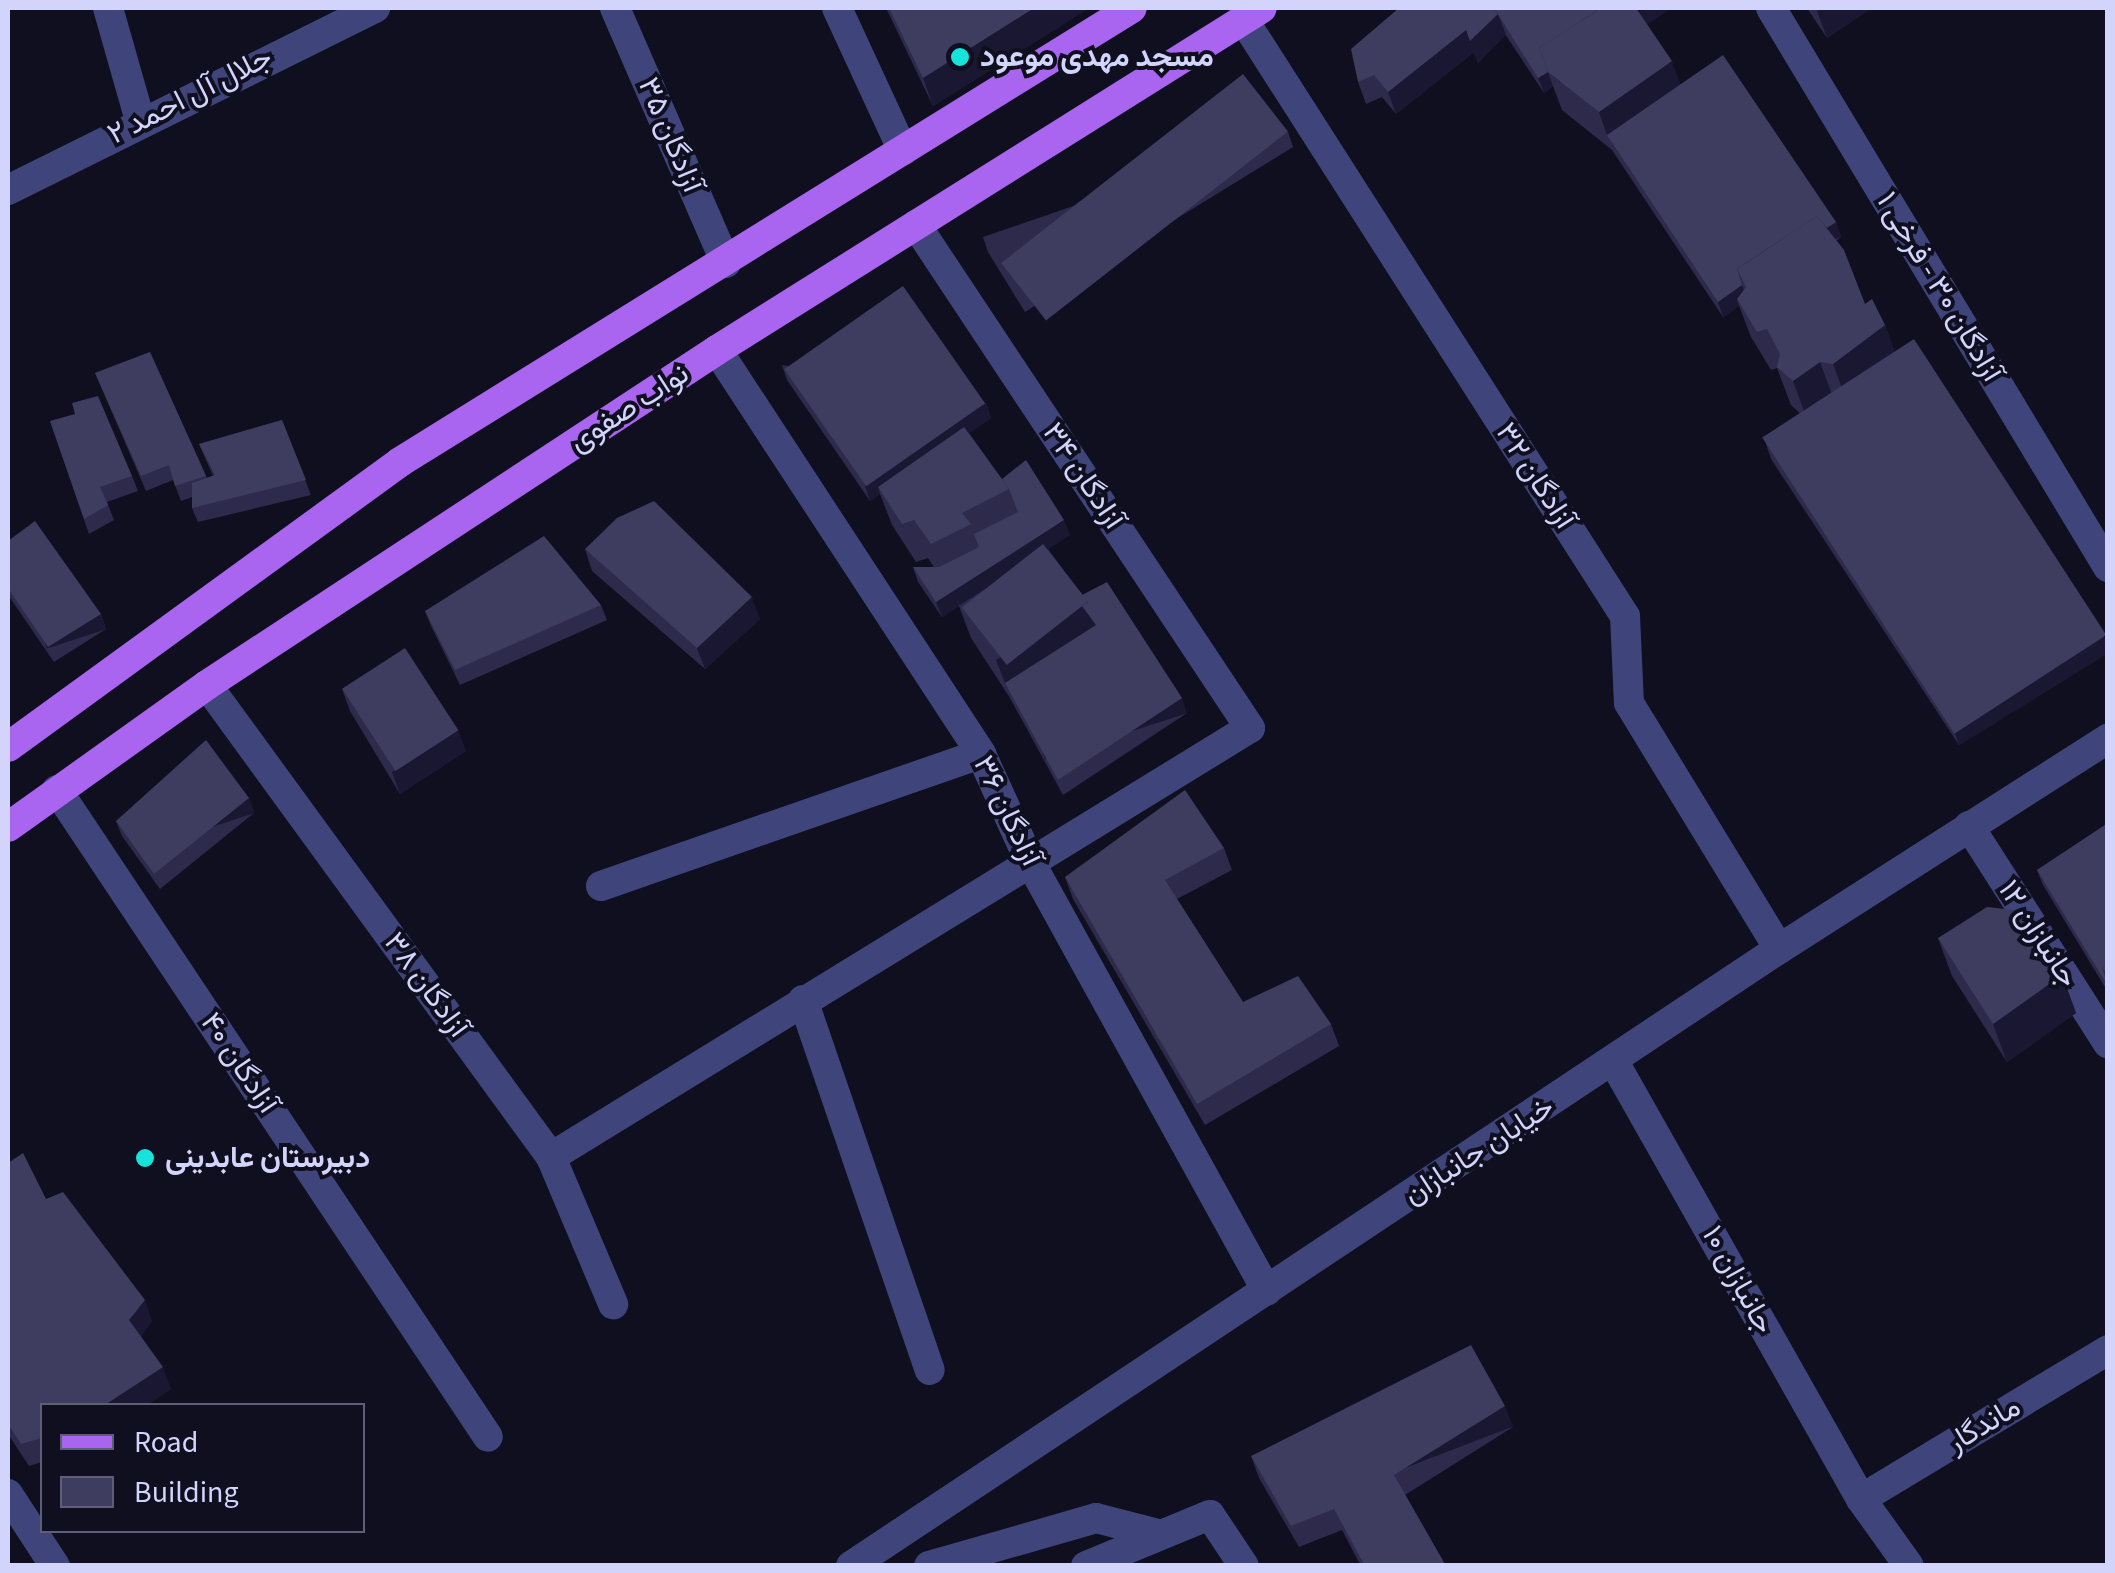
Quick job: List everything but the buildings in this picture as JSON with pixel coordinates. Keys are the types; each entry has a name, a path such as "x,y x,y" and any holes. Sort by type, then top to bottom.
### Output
{"main road":[{"path":"8,747 400,462 726,264 1132,8"},
{"name":"نواب صفوی","path":"8,827 207,686 717,350 1253,14"}],"street":[{"path":"108,8 140,120"},
{"name":"جلال آل احمد ۲","path":"8,190 140,120 376,8"},
{"name":"آزادگان ۳۵","path":"615,8 726,264"},
{"path":"838,8 904,151"},
{"name":"آزادگان ۳۰ - فرخی ۱","path":"1772,8 2108,567"},
{"name":"آزادگان ۳۲","path":"1253,14 1625,616 1628,703 1780,949"},
{"name":"آزادگان ۳۴","path":"916,225 1250,728 1029,860"},
{"name":"آزادگان ۳۶","path":"717,350 981,754 1029,860 1267,1291"},
{"name":"آزادگان ۳۸","path":"207,686 551,1158 614,1304"},
{"name":"خیابان جانبازان","path":"851,1566 1780,949 2108,740"},
{"path":"601,886 981,754"},
{"name":"آزادگان ۴۰","path":"58,790 488,1437"},
{"name":"جانبازان ۱۲","path":"1969,826 2108,1043"},
{"path":"551,1158 1029,860"},
{"path":"803,1000 930,1370"},
{"name":"جانبازان ۱۰","path":"1614,1062 1861,1499 1908,1566"},
{"name":"ماندگار","path":"1861,1499 2108,1350"},
{"path":"8,1494 56,1566"},
{"path":"1086,1566 1210,1515 1244,1566"},
{"path":"929,1566 1096,1518 1158,1534"}],"place":[{"name":"مسجد مهدی موعود","path":"960,57"},
{"name":"دبیرستان عابدینی","path":"145,1158"}]}
